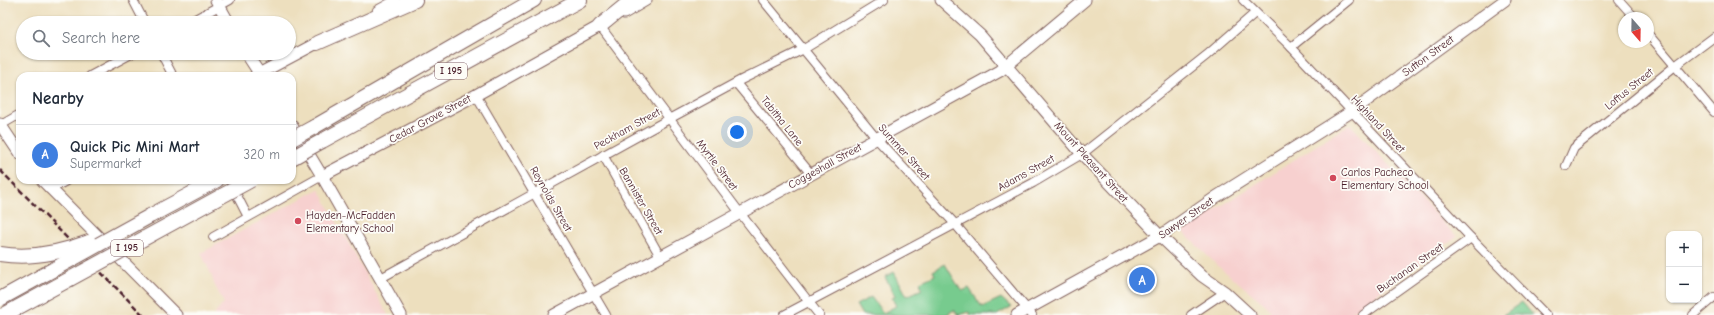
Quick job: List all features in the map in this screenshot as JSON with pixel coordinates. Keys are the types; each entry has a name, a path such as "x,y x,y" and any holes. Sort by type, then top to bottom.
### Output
{"highway":[{"path":"316,43 415,0"},
{"name":"I 195","path":"296,137 534,0"},
{"name":"I 195","path":"296,156 580,0"},
{"path":"600,26 632,0"},
{"name":"I 195","path":"0,299 210,184"},
{"name":"I 195","path":"4,315 244,184"},
{"path":"0,254 23,256 58,252 103,237 150,216"}],"main road":[{"name":"Cedar Grove Street","path":"322,176 476,95 646,0"},
{"name":"Coggeshall Street","path":"554,315 661,258 1007,65 1085,0"},
{"name":"Sutton Street","path":"1351,112 1505,0"},
{"name":"Mount Pleasant Street","path":"947,2 1007,65 1082,154 1160,236 1202,276 1225,292 1250,315"},
{"path":"218,3 225,16"},
{"path":"296,54 316,43"},
{"path":"250,60 256,72"},
{"path":"263,72 285,60"},
{"name":"Sawyer Street","path":"1017,315 1030,312 1160,236 1216,197 1351,112"},
{"path":"0,124 16,148"},
{"path":"296,133 401,315"},
{"path":"46,184 176,315"},
{"path":"50,188 58,184"}],"street":[{"path":"133,0 141,16"},
{"path":"198,16 218,3 230,0"},
{"path":"316,43 395,0"},
{"name":"Summer Street","path":"763,0 876,138 955,224 1030,312"},
{"name":"Peckham Street","path":"381,278 534,192 736,83 804,49 884,0"},
{"name":"Highland Street","path":"1243,0 1291,47 1470,238 1546,315"},
{"path":"1291,47 1349,0"},
{"path":"1619,0 1629,12"},
{"name":"Adams Street","path":"784,315 1033,183 1082,154 1207,55 1255,13"},
{"name":"Myrtle Street","path":"600,26 740,213 819,315"},
{"name":"Loftus Street","path":"1566,166 1574,148 1675,66 1714,37"},
{"path":"1654,41 1714,112"},
{"path":"97,72 120,60"},
{"path":"165,60 171,72"},
{"name":"Tabitha Lane","path":"736,83 811,174"},
{"name":"Reynolds Street","path":"476,95 606,315"},
{"path":"0,124 16,116"},
{"name":"Bannister Street","path":"603,155 661,258"},
{"name":"Cedar Grove Street","path":"213,237 322,176"},
{"path":"231,184 248,217"},
{"name":"Buchanan Street","path":"1363,315 1470,238"},
{"path":"1191,315 1225,292"},
{"path":"1693,315 1714,297"}],"shaded area":[{"name":"Carlos Pacheco Elementary School","path":"1350,124 1457,237 1348,315 1273,315 1266,305 1219,267 1182,231"},
{"name":"Hayden-McFadden Elementary School","path":"319,189 388,315 214,315 224,303 201,253"}],"green space":[{"path":"945,264 960,289 962,291 969,288 982,307 1001,298 1011,307 997,315 970,315 969,312 958,315 954,310 946,315 862,315 856,305 871,297 883,313 896,306 892,298 895,296 885,277 894,272 907,296 922,289 920,282 935,275 933,271"},
{"path":"1522,302 1533,315 1503,315"}],"railway":[{"path":"0,170 143,315"}],"place":[{"name":"Carlos Pacheco Elementary School","path":"1333,178"},
{"name":"Hayden-McFadden Elementary School","path":"298,221"},
{"name":"Quick Pic Mini Mart","path":"1142,280"}]}
